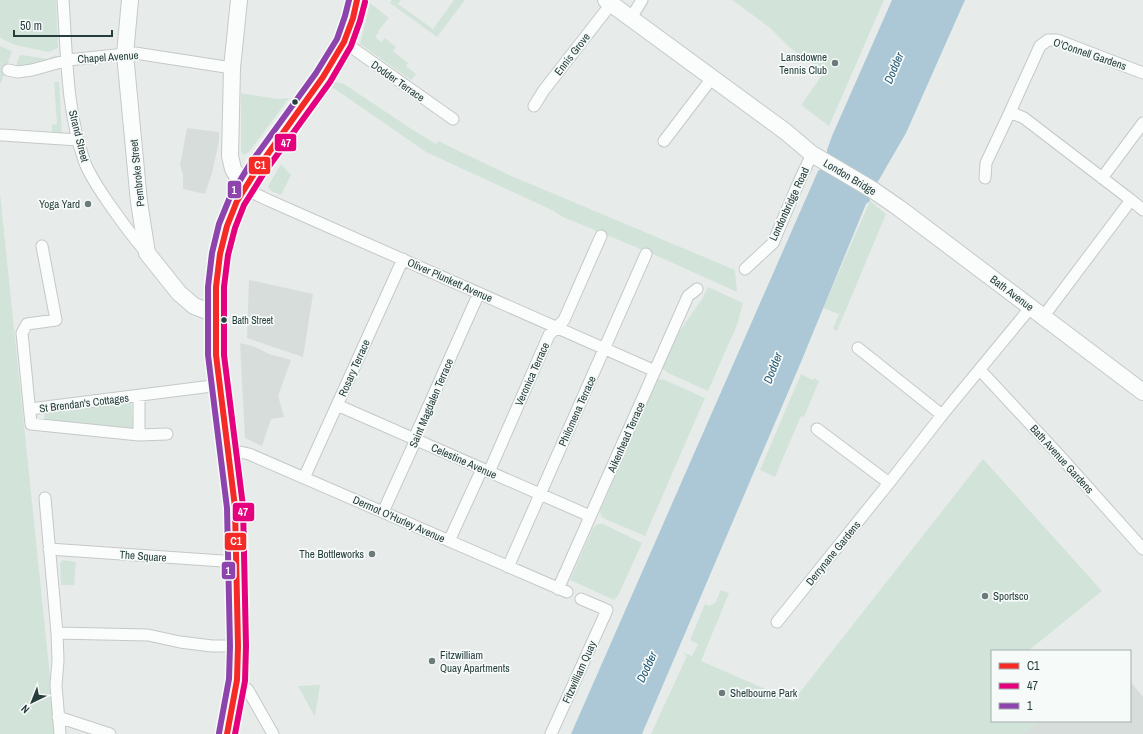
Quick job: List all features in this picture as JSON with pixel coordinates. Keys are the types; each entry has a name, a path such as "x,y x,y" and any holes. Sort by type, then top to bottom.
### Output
{"main road":[{"name":"Pembroke Street","path":"130,0 125,54 139,202 147,253 179,293 194,306 215,314"},
{"path":"227,734 237,680 237,562 235,507 216,355 215,314 216,287 220,254 225,233 232,213 245,189 233,170 230,156 232,68 239,0"},
{"name":"Londonbridge Road","path":"609,2 818,157"},
{"name":"London Bridge","path":"818,157 877,192"},
{"name":"Bath Avenue","path":"877,192 1143,392"}],"street":[{"name":"Strand Street","path":"63,0 69,90 78,140 86,164 99,189 134,239 147,253"},
{"path":"245,189 265,157 323,77 344,42 353,18 357,0"},
{"path":"630,18 642,0"},
{"name":"Ennis Grove","path":"534,106 544,90 609,2"},
{"name":"O'Connell Gardens","path":"985,178 986,163 1040,46 1048,40 1057,40 1143,73"},
{"name":"Dodder Terrace","path":"344,42 452,119"},
{"name":"Chapel Avenue","path":"8,70 18,72 32,70 68,60 135,53 232,68"},
{"path":"664,141 712,78"},
{"path":"1010,112 1024,118 1143,210"},
{"path":"1102,178 1143,123"},
{"path":"2,135 78,140"},
{"name":"Londonbridge Road","path":"745,269 773,243 798,184 818,157"},
{"name":"Oliver Plunkett Avenue","path":"245,189 655,371"},
{"path":"1037,312 1131,200"},
{"name":"Veronica Terrace","path":"449,541 486,470 549,335 564,320 601,236"},
{"name":"St Brendan's Cottages","path":"42,246 56,320 27,324 22,332 31,424 139,435 167,434"},
{"name":"Philomena Terrace","path":"508,567 646,254"},
{"name":"Rosary Terrace","path":"304,478 403,259"},
{"name":"Aikenhead Terrace","path":"562,590 590,516 688,296 697,289"},
{"name":"Saint Magdalen Terrace","path":"383,512 478,293"},
{"name":"Derrynane Gardens","path":"777,622 942,415 980,370 1037,312"},
{"path":"858,348 942,415"},
{"name":"Bath Avenue Gardens","path":"980,370 1143,549"},
{"name":"St Brendan's Cottages","path":"30,410 220,385"},
{"name":"St Brendan's Cottages","path":"139,396 139,435"},
{"name":"Celestine Avenue","path":"337,405 590,516"},
{"path":"817,429 889,483"},
{"name":"Dermot O'Hurley Avenue","path":"229,453 240,452 250,454 562,590"},
{"path":"45,498 56,633 58,717 60,734"},
{"name":"The Square","path":"49,549 237,562"},
{"name":"Fitzwilliam Quay","path":"551,734 607,610 581,599"},
{"path":"56,633 148,635 180,642 212,646 238,646"},
{"path":"237,680 248,690 273,734"},
{"path":"58,717 110,734"}],"shaded area":[{"path":"0,0 56,0 58,48 49,52 15,45 0,38"},
{"path":"392,0 401,0 398,4 433,29 454,0 465,0 437,37 390,3"},
{"name":"Lansdowne Tennis Club","path":"732,0 884,0 829,126 801,105 825,71 789,47 769,27"},
{"path":"370,3 389,18 375,37 381,42 385,38 396,47 393,51 408,63 406,66 416,74 411,80 360,44"},
{"path":"0,46 12,51 1,83 0,83"},
{"path":"22,55 48,59 56,56 52,59 37,64 16,66 19,56"},
{"path":"54,82 59,82 62,135 52,135 52,125 57,124"},
{"path":"336,82 344,84 436,144 438,141 509,175 735,270 737,292 655,255 563,217 552,210 426,152 332,87"},
{"path":"241,93 277,99 289,98 249,152 244,155 241,152"},
{"path":"187,128 219,132 219,141 212,173 205,194 183,189 183,174 180,165"},
{"path":"281,164 291,175 281,195 271,191 268,186"},
{"path":"0,193 4,232 56,734 0,734"},
{"path":"870,201 886,214 837,331 833,329 839,314 823,308"},
{"path":"249,280 313,294 303,357 247,338"},
{"path":"708,287 743,303 737,325 708,391 668,373 662,368 677,335 702,299"},
{"path":"240,343 253,346 269,354 291,360 278,396 284,417 271,419 262,446 245,438"},
{"path":"801,374 813,380 814,378 819,381 804,417 801,416 775,477 760,470"},
{"path":"657,379 665,380 705,398 645,536 605,519 601,516 600,511"},
{"path":"131,401 132,429 44,419 45,412"},
{"name":"Sportsco","path":"983,459 1102,591 1029,650 991,650 991,722 1038,722 1023,734 651,734 687,656 684,653 692,656 698,644 690,640 705,604 709,606 715,603 721,590 729,593 701,661 793,701"},
{"path":"598,524 603,524 642,543 618,596 614,600 570,580 593,528"},
{"path":"63,560 76,562 74,585 61,585 60,563"},
{"path":"1131,682 1143,697 1143,734 1023,734 1038,722 1131,722"},
{"path":"320,685 315,717 298,686"}],"water":[{"name":"Dodder","path":"892,0 965,0 906,133 869,197 870,201 866,204 801,362 642,734 571,734 818,171 821,169 827,155 827,150 832,136"}],"transit line":[{"name":"1","path":"219,733 229,679 230,646 227,508 208,355 208,287 212,253 219,224 230,197 250,164 316,73 337,39 349,0"},
{"name":"C1","path":"227,734 237,680 238,646 235,507 216,355 216,287 220,254 227,226 237,201 257,169 323,77 344,42 353,18 357,0"},
{"name":"47","path":"235,734 245,681 246,646 243,506 224,355 224,287 228,255 235,228 244,205 264,173 330,82 351,46 365,2"}],"place":[{"name":"Lansdowne Tennis Club","path":"835,63"},
{"name":"Yoga Yard","path":"88,204"},
{"name":"Bath Street","path":"224,320"},
{"name":"The Bottleworks","path":"372,554"},
{"name":"Sportsco","path":"985,596"},
{"name":"Fitzwilliam Quay Apartments","path":"432,661"},
{"name":"Shelbourne Park","path":"722,693"}]}
